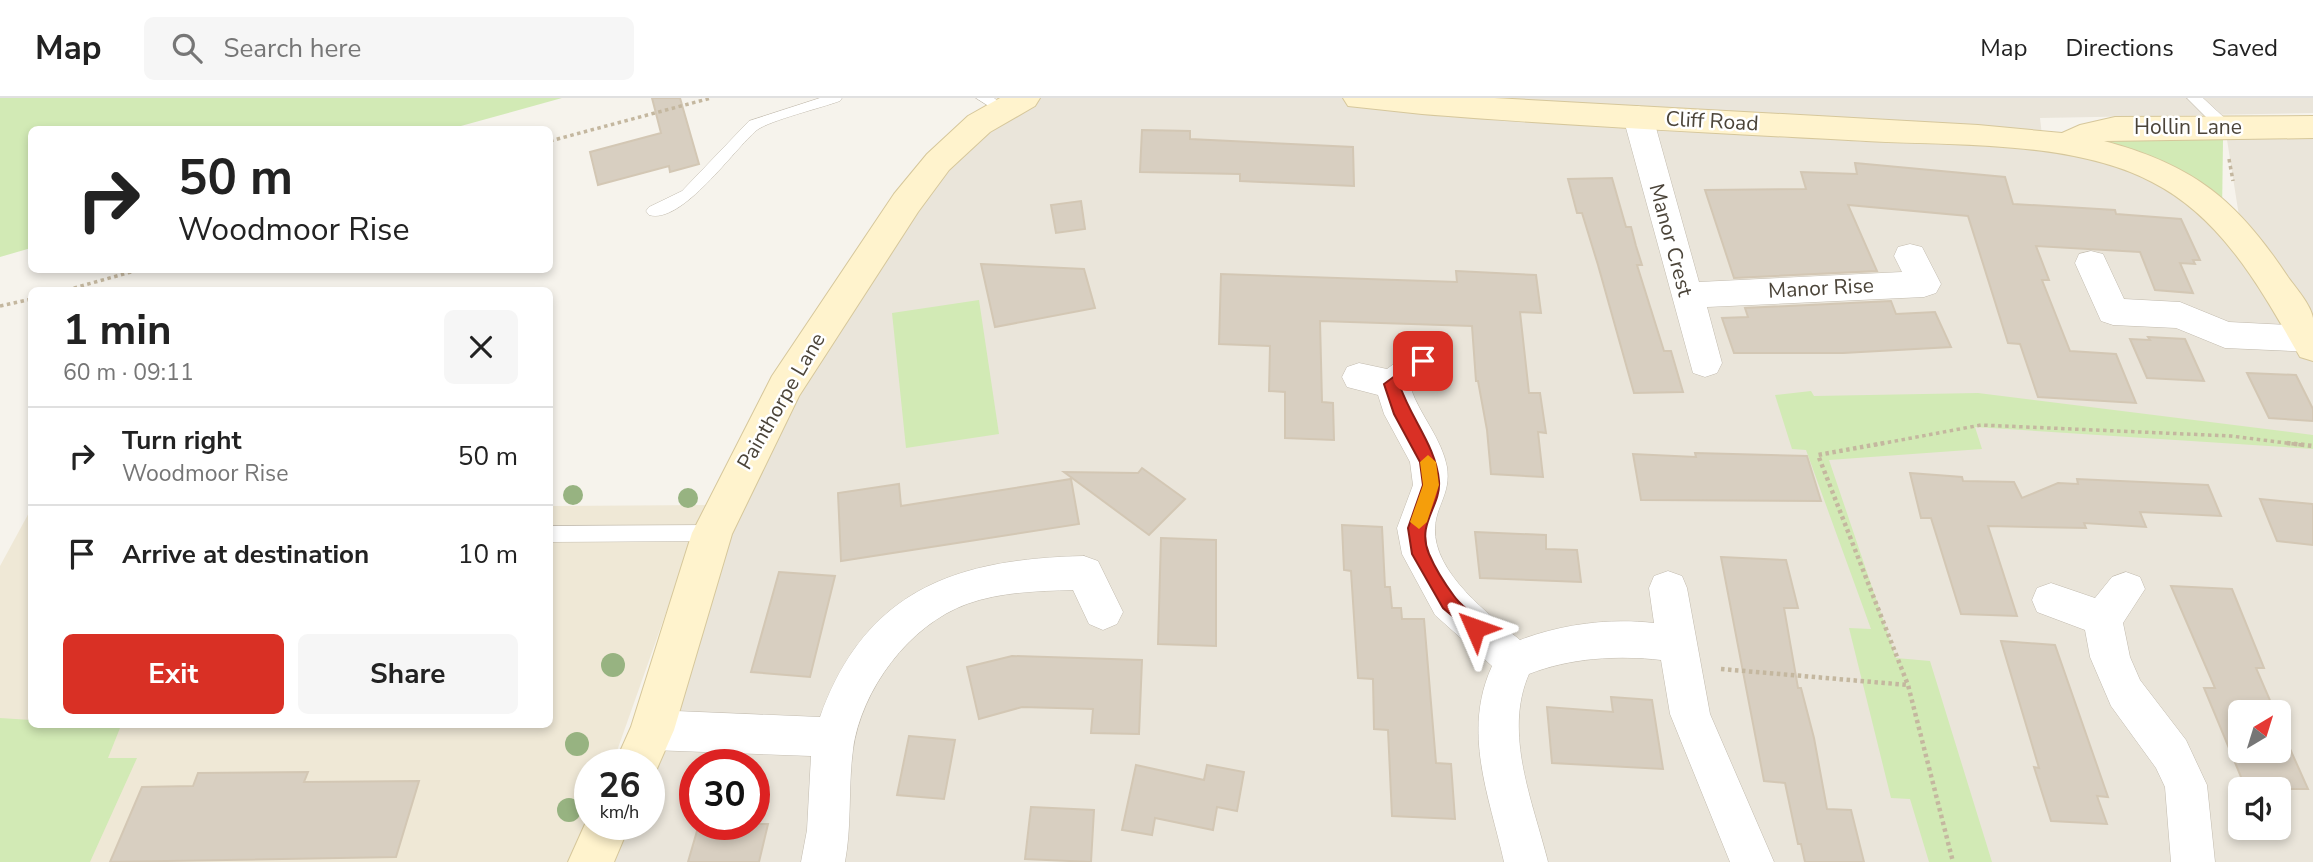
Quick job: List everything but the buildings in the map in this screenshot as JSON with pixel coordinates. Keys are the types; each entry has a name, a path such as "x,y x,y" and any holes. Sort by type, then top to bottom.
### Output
{"street":[{"name":"Cliff Road","path":"1377,99 2066,145 2132,161 2164,173 2195,193 2242,236 2311,344"},
{"name":"Painthorpe Lane","path":"644,748 712,533 785,387 906,203 937,162 1003,102"},
{"name":"Manor Crest","path":"1638,117 1705,363"},
{"name":"Hollin Lane","path":"2066,145 2091,133 2115,128 2313,127"},
{"name":"Manor Rise","path":"1686,295 1924,284 1910,256"},
{"path":"2091,263 2102,322 2180,315 2225,335 2311,344"},
{"path":"1423,361 1375,381 1402,414 1418,439 1428,462 1431,485 1416,528 1421,554 1449,603 1516,661"},
{"path":"823,862 829,838 834,737 848,692 875,654 909,619 947,594 990,581 1035,574 1084,573 1103,612"},
{"path":"1668,588 1690,714 1752,862"},
{"path":"2051,600 2115,604 2110,657 2125,693 2171,754 2186,785 2193,862"},
{"path":"1526,862 1497,740 1500,694 1516,661 1556,645 1637,639 1680,655"},
{"path":"644,748 834,737"},
{"path":"591,862 601,840"}],"lane":[{"path":"654,211 687,195 754,125 835,98"},
{"path":"2194,98 2225,127"},
{"path":"553,534 712,533"}],"path":[{"path":"553,140 711,98"},
{"path":"78,287 127,273"},
{"path":"0,306 28,300"},
{"path":"1953,862 1908,685 1818,455 1981,425 2231,436 2313,446"},
{"path":"1680,655 1908,685"}],"shaded area":[{"path":"1024,98 2313,98 2313,113 2040,118 2043,144 2131,161 2242,235 2225,127 2313,127 2313,862 591,862 601,840 665,840 665,749 653,749 712,533 906,203"},
{"path":"710,505 680,573 618,749 574,749 574,840 580,840 568,862 0,862 0,566 28,515 28,728 553,728 553,506"}],"green space":[{"path":"0,98 562,98 461,126 28,126 28,249 0,257"},
{"path":"2091,133 2223,140 2222,215"},
{"path":"979,300 999,434 906,448 892,313"},
{"path":"1811,391 1814,396 1978,393 2313,435 2313,449 1975,427 1982,449 1829,460 1896,658 1930,661 1992,862 1929,862 1910,799 1891,798 1849,628 1871,629 1806,450 1792,449 1775,395"},
{"path":"0,718 28,720 28,728 120,728 108,758 137,758 90,862 0,862"}],"slow traffic":[{"path":"1419,522 1431,485 1428,462"}],"route":[{"path":"1423,361 1392,384 1402,414 1418,439 1428,462 1431,485 1416,528 1421,554 1431,576 1449,603 1475,628"}]}
